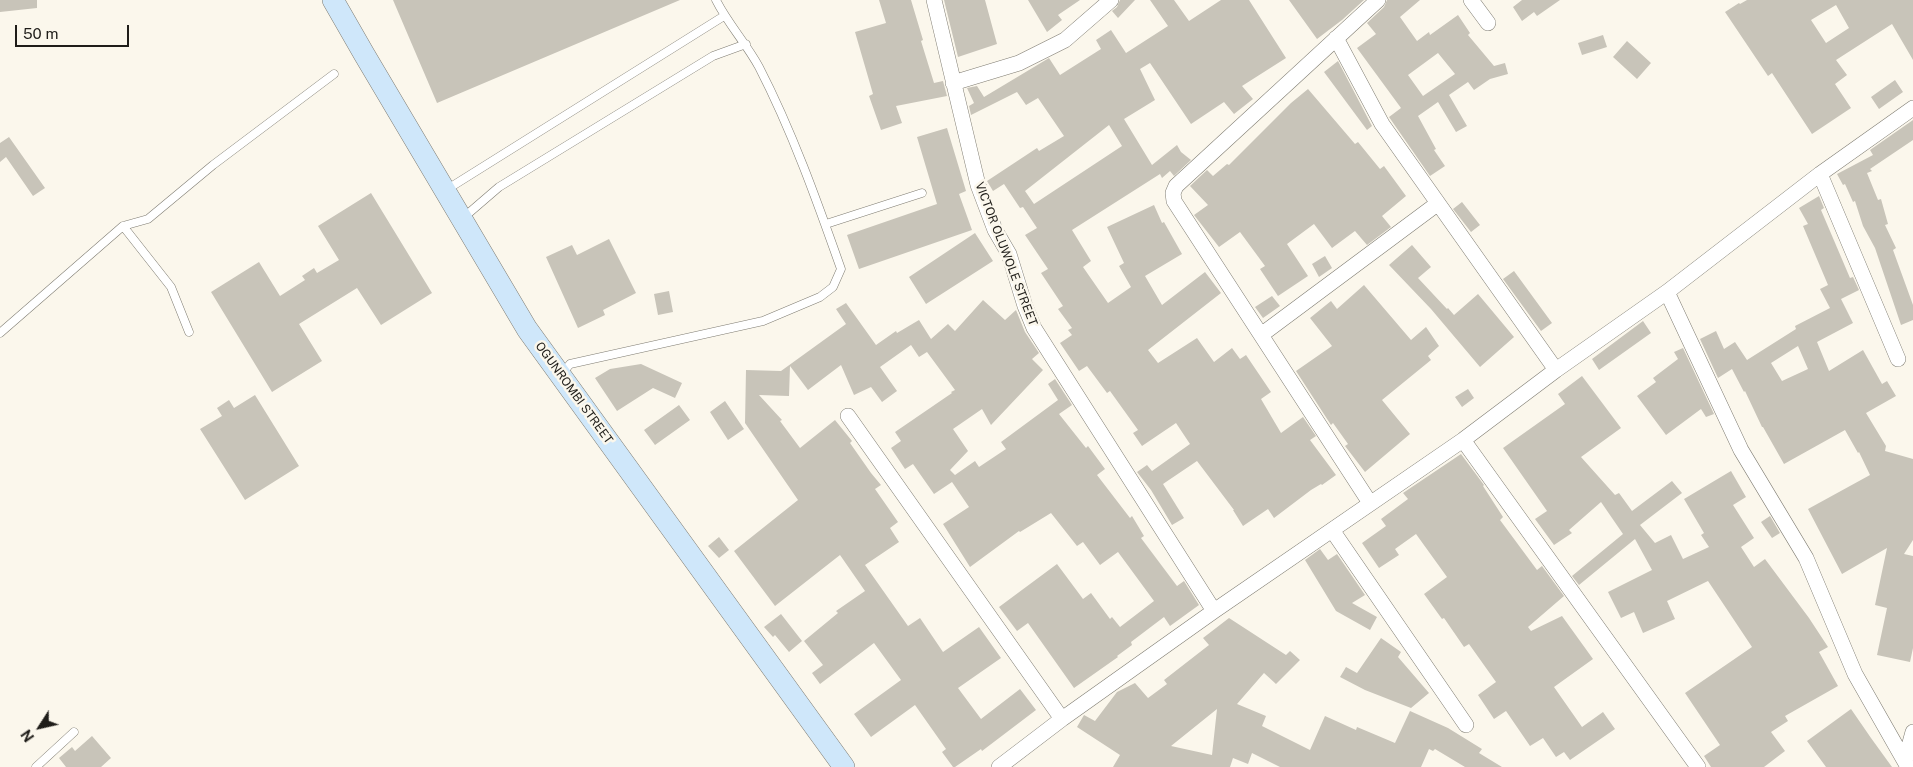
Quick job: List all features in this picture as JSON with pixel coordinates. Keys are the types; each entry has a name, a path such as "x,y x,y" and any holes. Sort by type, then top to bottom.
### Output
{"street":[{"name":"OGUNROMBI STREET","path":"334,0 373,70 446,190 526,329 844,767"},
{"name":"VICTOR OLUWOLE STREET","path":"934,0 978,185 995,230 1009,254 1034,328 1214,611"},
{"path":"953,83 1019,63 1065,40 1111,0"},
{"path":"1370,503 1174,201 1173,193 1176,186 1378,0"},
{"path":"1471,0 1488,23"},
{"path":"1336,38 1382,124 1556,370"},
{"path":"999,767 1062,719 1214,611 1463,440 1556,370 1667,292 1820,174 1913,108"},
{"path":"1820,174 1898,359"},
{"path":"1261,335 1437,204"},
{"path":"1667,292 1741,450 1806,558 1855,674 1906,764"},
{"path":"848,416 1062,719"},
{"path":"1463,440 1698,767"},
{"path":"1332,530 1466,725"},
{"path":"1906,764 1913,732"}],"lane":[{"path":"561,375 570,364 763,320 820,297 833,287 841,268 826,224 796,149 760,69 746,44 724,16 716,0"},
{"path":"446,190 724,16"},
{"path":"462,219 507,182 713,56 746,44"},
{"path":"0,333 122,226 148,219 213,165 334,74"},
{"path":"826,224 922,193"},
{"path":"122,226 170,287 189,332"},
{"path":"36,767 74,732"}],"building":[{"path":"0,0 37,0 37,8 0,12"},
{"path":"393,0 680,0 437,103"},
{"path":"879,0 911,0 934,83 943,81 947,96 896,106 902,123 881,130 869,96 873,94 855,32 886,23"},
{"path":"944,0 985,0 997,44 958,57"},
{"path":"1028,0 1080,0 1058,15 1062,20 1047,32"},
{"path":"1120,0 1135,0 1118,18 1112,11 1117,7"},
{"path":"1150,0 1174,0 1189,21 1221,0 1249,0 1286,58 1242,86 1253,99 1234,114 1224,102 1191,124 1150,63 1140,69 1155,100 1124,119 1152,165 1177,145 1181,152 1191,160 1174,176 1170,171 1162,178 1160,174 1072,230 1091,261 1083,267 1108,303 1131,287 1119,266 1124,263 1107,227 1154,205 1162,223 1164,222 1182,254 1145,276 1162,305 1205,272 1221,293 1148,350 1158,363 1197,338 1214,362 1232,348 1240,359 1246,355 1271,392 1261,399 1281,433 1303,417 1316,436 1310,440 1336,475 1311,490 1274,518 1268,509 1243,526 1234,510 1197,461 1163,484 1184,518 1172,525 1151,490 1137,472 1147,465 1152,471 1190,444 1176,423 1142,446 1133,433 1138,430 1110,391 1107,393 1087,366 1079,371 1060,343 1072,335 1068,330 1072,328 1058,309 1063,306 1041,273 1048,269 1025,235 1037,228 1023,207 1020,208 1004,184 993,191 987,181 1037,148 1039,151 1064,136 1038,98 1026,105 1017,92 971,115 969,106 974,103 967,88 977,86 984,97 1049,58 1060,75 1101,49 1096,40 1111,30 1126,53 1168,26","holes":["1109,125 1122,146 1034,204 1025,191"]},
{"path":"1289,0 1364,0 1317,39"},
{"path":"1387,0 1420,0 1400,17 1417,41 1429,32 1430,35 1458,15 1470,33 1468,35 1494,66 1505,63 1508,74 1490,79 1474,90 1468,82 1449,95 1467,126 1456,132 1438,102 1418,116 1436,149 1434,150 1445,166 1430,176 1389,117 1401,108 1357,48 1376,34 1367,23 1384,7","holes":["1438,53 1455,74 1423,96 1408,75"]},
{"path":"1522,0 1560,0 1537,16 1534,12 1522,21 1513,7"},
{"path":"1747,0 1913,0 1913,60 1892,24 1836,60 1847,75 1835,84 1851,108 1812,134 1772,73 1768,76 1725,12","holes":["1836,5 1849,28 1826,43 1811,20"]},
{"path":"1603,35 1607,47 1582,55 1578,43"},
{"path":"1627,41 1651,63 1637,79 1613,57"},
{"path":"1338,61 1372,126 1367,130 1324,72"},
{"path":"1895,80 1903,92 1879,109 1871,97"},
{"path":"1308,89 1355,144 1358,142 1380,169 1384,166 1406,196 1382,216 1391,227 1367,245 1355,231 1332,248 1314,224 1287,244 1308,276 1278,296 1260,269 1265,266 1240,232 1219,247 1194,215 1208,205 1190,186 1207,170 1213,176 1227,164 1229,165 1291,103"},
{"path":"1913,120 1913,140 1870,169 1872,171 1867,173 1878,200 1881,199 1888,224 1885,225 1896,248 1893,250 1913,305 1913,320 1901,325 1875,248 1863,226 1855,201 1853,202 1845,184 1843,185 1837,174 1873,155 1870,150"},
{"path":"947,128 966,191 959,194 972,230 859,269 847,235 937,204 917,137"},
{"path":"9,137 45,188 33,196 6,157 0,162 0,143"},
{"path":"371,193 432,293 381,325 357,288 299,324 322,361 272,392 211,292 259,262 280,296 305,280 302,276 314,268 317,273 339,260 318,226"},
{"path":"1819,196 1824,208 1821,210 1850,278 1853,277 1859,290 1841,299 1853,323 1817,342 1829,371 1863,350 1882,384 1887,381 1896,396 1866,413 1886,446 1885,451 1913,459 1913,540 1904,554 1913,556 1913,648 1910,662 1877,655 1887,608 1875,605 1887,548 1842,574 1808,509 1870,475 1859,452 1845,430 1784,464 1762,427 1732,369 1718,378 1700,339 1716,331 1724,349 1735,342 1747,360 1796,329 1795,326 1830,308 1820,289 1828,285 1803,226 1808,224 1799,208","holes":["1798,346 1808,369 1782,381 1771,363"]},
{"path":"1462,202 1480,225 1471,232 1453,209"},
{"path":"975,233 993,261 926,304 909,277"},
{"path":"609,239 636,293 603,310 605,315 578,328 546,257 572,245 577,255"},
{"path":"1412,245 1431,267 1418,278 1447,309 1454,315 1478,294 1514,337 1480,367 1431,309 1389,265"},
{"path":"1325,256 1332,268 1319,277 1312,264"},
{"path":"1514,271 1552,323 1541,331 1503,279"},
{"path":"1364,285 1411,340 1426,327 1439,346 1428,356 1431,360 1382,400 1410,434 1365,472 1345,446 1348,444 1333,423 1331,425 1296,371 1332,346 1310,318 1331,301 1337,309"},
{"path":"669,291 673,312 658,315 654,294"},
{"path":"1272,296 1280,306 1263,318 1255,307"},
{"path":"983,300 1005,320 1016,310 1025,332 1039,353 1032,359 1043,370 991,425 982,409 953,429 968,451 950,470 955,475 975,461 979,467 1006,449 1001,442 1058,400 1048,384 1055,379 1072,405 1059,414 1086,448 1088,446 1105,469 1097,475 1130,518 1132,516 1144,536 1141,538 1177,586 1184,581 1199,605 1170,626 1164,617 1131,642 1132,645 1118,657 1074,688 1028,623 1017,631 999,607 1057,564 1083,599 1091,593 1110,619 1112,617 1120,627 1154,601 1118,552 1100,565 1083,542 1077,546 1051,513 1019,531 970,567 943,524 969,507 952,482 934,494 913,464 905,469 891,448 901,441 895,432 955,390 927,352 919,357 911,345 880,367 897,391 882,402 871,387 854,395 841,365 808,390 790,366 789,396 759,395 782,420 780,421 800,448 835,420 852,441 850,443 881,485 875,489 898,522 890,528 899,542 865,565 908,626 920,618 943,652 979,627 1001,658 958,688 981,719 1020,689 1036,710 982,751 981,749 953,767 942,752 946,749 915,705 871,737 854,714 901,680 874,643 820,684 812,673 823,665 804,641 838,613 836,611 865,591 840,555 775,606 734,551 798,500 745,423 746,370 781,371 846,324 836,309 846,303 876,345 896,331 897,333 919,320 931,339 948,324 955,331"},
{"path":"1643,321 1651,333 1599,370 1592,359"},
{"path":"1683,348 1714,414 1706,417 1701,409 1666,435 1637,396 1656,382 1653,378 1678,359 1674,352"},
{"path":"641,364 682,383 675,398 653,388 617,411 595,378 610,369"},
{"path":"1582,376 1621,428 1581,457 1615,495 1619,493 1632,511 1672,481 1682,493 1640,525 1655,543 1671,535 1683,559 1709,547 1701,535 1704,533 1684,499 1731,471 1746,497 1733,505 1754,538 1741,547 1754,567 1765,559 1828,647 1819,652 1838,686 1785,716 1788,721 1771,732 1785,751 1764,767 1711,767 1704,756 1720,745 1685,693 1752,647 1708,581 1667,601 1675,619 1643,633 1634,612 1621,618 1608,592 1652,570 1635,539 1579,585 1572,576 1623,534 1601,502 1569,530 1572,533 1554,545 1535,519 1547,511 1503,448 1565,404 1558,394"},
{"path":"1468,389 1474,398 1462,407 1455,397"},
{"path":"255,395 299,466 245,500 200,429 222,416 217,408 229,400 234,408"},
{"path":"725,401 744,429 728,440 710,412"},
{"path":"679,405 690,420 655,445 644,430"},
{"path":"1461,454 1484,485 1503,517 1500,520 1537,570 1542,566 1564,596 1528,627 1531,631 1562,616 1593,659 1554,687 1582,727 1603,712 1615,729 1570,760 1564,752 1556,757 1543,738 1530,746 1506,711 1494,719 1478,695 1496,682 1469,644 1464,647 1444,618 1442,619 1424,594 1447,577 1416,534 1395,549 1399,555 1379,568 1362,543 1386,526 1381,519 1408,499 1403,493"},
{"path":"1770,516 1780,533 1772,538 1761,522"},
{"path":"719,537 729,550 719,558 708,546"},
{"path":"1320,549 1328,560 1337,554 1365,595 1352,603 1377,617 1370,630 1336,611 1305,560"},
{"path":"781,614 802,641 789,652 775,635 773,637 764,627"},
{"path":"1229,618 1286,655 1290,651 1300,660 1276,684 1264,673 1237,704 1266,716 1262,726 1310,750 1325,716 1356,730 1357,727 1395,743 1410,711 1448,728 1482,749 1479,753 1502,767 1465,767 1435,749 1433,751 1429,749 1421,767 1280,767 1252,753 1248,764 1233,758 1230,767 1113,767 1120,755 1077,727 1084,715 1095,721 1117,692 1135,683 1148,698 1167,684 1164,680 1209,645 1203,638","holes":["1217,709 1212,755 1171,746"]},
{"path":"1381,638 1401,652 1398,657 1429,693 1411,708 1365,690 1340,677 1346,667 1357,673"},
{"path":"1851,709 1892,767 1826,767 1807,741"},
{"path":"92,736 111,758 101,767 66,767 59,758 72,747 75,751"}]}
